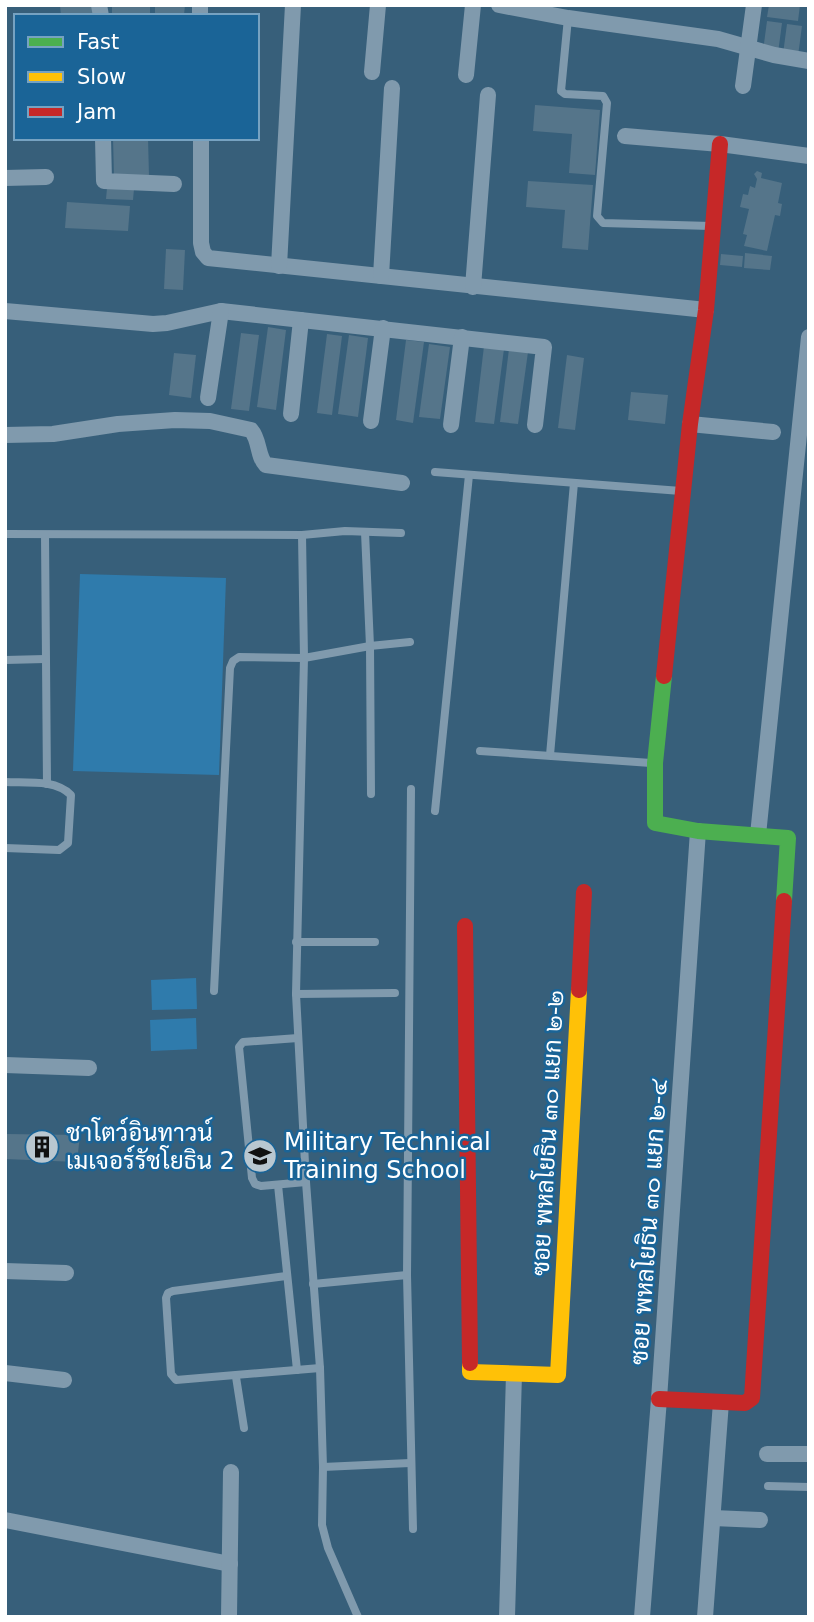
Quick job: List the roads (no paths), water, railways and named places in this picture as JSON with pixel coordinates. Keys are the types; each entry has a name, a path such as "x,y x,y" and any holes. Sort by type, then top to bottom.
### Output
{"street":[{"path":"279,266 293,5"},
{"path":"372,72 377,5"},
{"path":"466,75 474,5"},
{"path":"499,5 568,18 718,39 748,49 809,61"},
{"path":"743,86 754,5"},
{"path":"382,276 392,88"},
{"path":"473,287 488,95"},
{"path":"625,136 809,156"},
{"path":"103,140 104,181 174,184"},
{"path":"201,140 203,252 208,258 706,310"},
{"path":"659,1399 745,1403 752,1398 788,838 698,831 655,823 656,763 690,424 706,310 711,226 720,145"},
{"path":"5,178 46,177"},
{"path":"5,311 153,324 221,311 544,346 535,425"},
{"path":"208,398 221,311"},
{"path":"291,414 301,320"},
{"path":"371,421 383,328"},
{"path":"451,425 463,337"},
{"path":"758,835 809,337"},
{"path":"5,435 53,433 130,423 210,421 251,430 256,436 262,462 266,465 402,483"},
{"path":"690,424 773,432"},
{"name":"ซอย พหลโยธิน ๓๐ แยก ๒-๔","path":"642,1617 698,831"},
{"name":"ซอย พหลโยธิน ๓๐ แยก ๒-๒","path":"514,1374 558,1375 584,892"},
{"path":"465,926 470,1371 514,1374 507,1617"},
{"path":"5,1065 89,1068"},
{"path":"5,1271 66,1273"},
{"path":"5,1373 64,1380"},
{"path":"705,1617 721,1402"},
{"path":"768,1454 809,1454"},
{"path":"229,1617 231,1472"},
{"path":"713,1518 760,1520"},
{"path":"5,1520 230,1564"}],"lane":[{"path":"568,18 561,91 565,94 603,96 607,103 597,216 599,220 603,223 711,226"},
{"path":"435,472 684,492"},
{"path":"435,811 469,475"},
{"path":"550,755 574,483"},
{"path":"5,534 302,535 345,531 401,533"},
{"path":"365,532 370,646 371,794"},
{"path":"45,535 47,784"},
{"path":"302,535 304,658 296,995 320,1368 322,1525 328,1548 358,1617"},
{"path":"214,991 230,668 233,661 239,657 304,658 410,642"},
{"path":"5,660 45,659"},
{"path":"480,751 656,763"},
{"path":"5,782 47,784 65,789 71,795 68,843 59,850 5,848"},
{"path":"411,789 407,1275 413,1528"},
{"path":"296,942 375,942"},
{"path":"296,995 395,993"},
{"path":"298,1038 243,1042 239,1047 252,1178 261,1186 306,1182"},
{"path":"278,1185 297,1370"},
{"path":"313,1284 407,1275"},
{"path":"286,1276 173,1290 168,1293 166,1298 173,1378 236,1377 320,1368"},
{"path":"236,1377 244,1428"},
{"path":"323,1467 410,1463"},
{"path":"768,1486 809,1487"}],"place":[{"name":"ชาโตว์อินทาวน์ เมเจอร์รัชโยธิน 2","path":"42,1147"},
{"name":"Military Technical Training School","path":"260,1156"}]}
